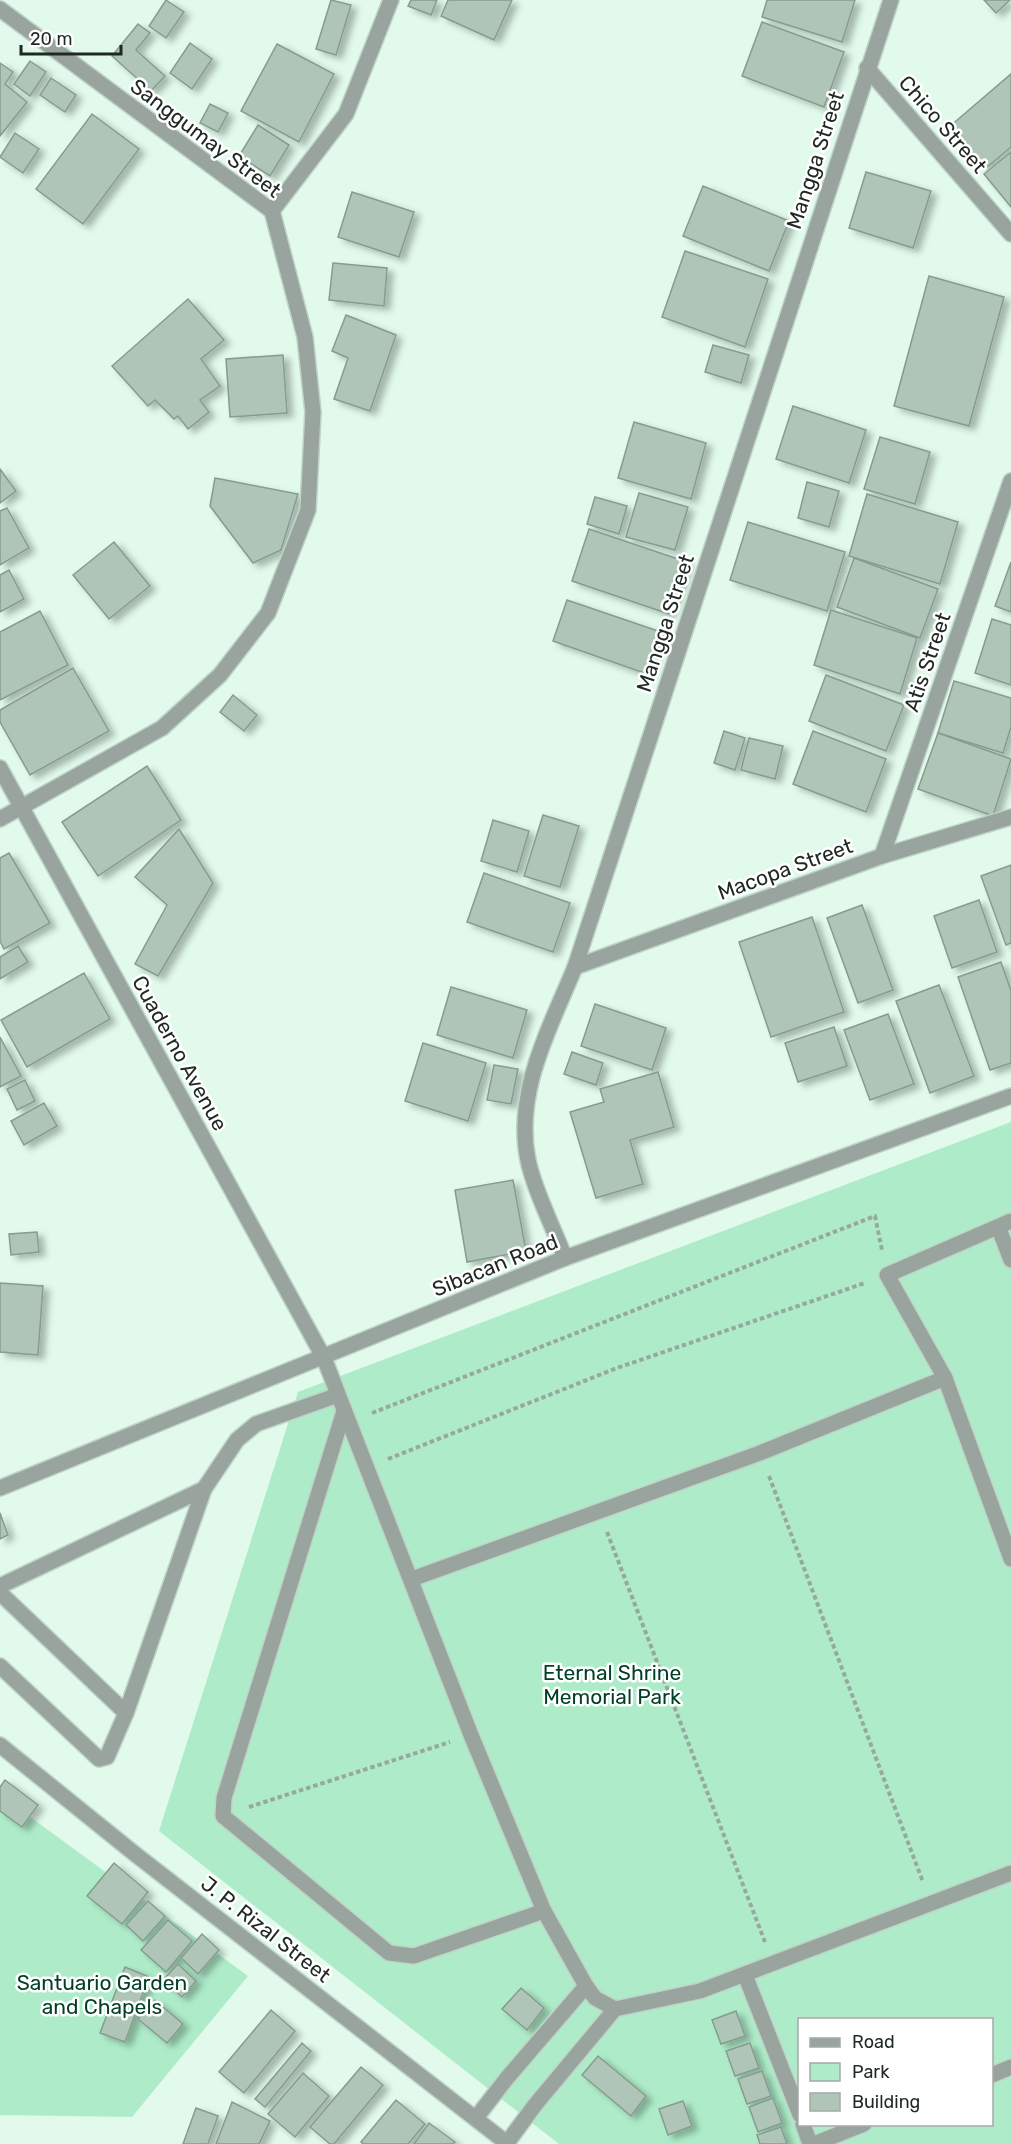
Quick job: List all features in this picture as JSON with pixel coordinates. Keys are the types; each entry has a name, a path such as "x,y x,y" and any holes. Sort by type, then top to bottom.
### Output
{"street":[{"path":"272,211 346,114 391,0"},
{"name":"Mangga Street","path":"565,1258 528,1160 525,1115 532,1071 574,967 891,0"},
{"name":"Sanggumay Street","path":"0,9 272,211 305,337 313,412 309,510 268,613 220,675 162,728 0,819"},
{"name":"Chico Street","path":"867,68 1011,234"},
{"name":"Atis Street","path":"882,856 1011,481"},
{"name":"Cuaderno Avenue","path":"0,768 324,1358 471,1735 544,1911 586,1986 595,1998 615,2009"},
{"name":"Macopa Street","path":"574,967 882,856 1011,817"},
{"name":"Sibacan Road","path":"0,1488 565,1258 1011,1096"},
{"path":"1011,1260 1005,1225 887,1275 945,1378 1011,1559"},
{"path":"411,1579 760,1453 945,1378"},
{"path":"0,1666 99,1759 107,1757 126,1713 204,1489 237,1440 256,1424 338,1395"},
{"path":"347,1416 224,1798 223,1816 389,1953 414,1956 544,1911"},
{"path":"0,1586 204,1489"},
{"path":"0,1593 126,1713"},
{"name":"J. P. Rizal Street","path":"0,1745 135,1854 508,2144"},
{"path":"508,2144 535,2105 615,2009 700,1991 1011,1873"},
{"path":"745,1975 798,2110"},
{"path":"476,2118 586,1986"},
{"path":"993,2075 1011,2067"},
{"path":"804,2126 812,2144 859,2126"}],"path":[{"path":"347,1416 875,1216 887,1275 617,1368 366,1468"},
{"path":"760,1453 931,1904"},
{"path":"599,1510 773,1962"},
{"path":"223,1816 471,1735"}],"green space":[{"name":"Eternal Shrine Memorial Park","path":"1011,1122 1011,2144 559,2144 159,1831 298,1392"},
{"name":"Santuario Garden and Chapels","path":"0,1795 248,1976 132,2117 0,2115"}],"building":[{"path":"166,0 184,12 166,38 149,26"},
{"path":"331,0 351,5 336,55 316,49"},
{"path":"411,0 437,0 431,15 408,6"},
{"path":"448,0 512,0 494,40 441,16"},
{"path":"767,0 855,0 842,42 762,17"},
{"path":"984,0 1010,0 996,13"},
{"path":"762,22 844,52 824,107 742,76"},
{"path":"138,24 150,33 136,50 165,76 151,91 112,56"},
{"path":"190,43 212,59 192,89 170,73"},
{"path":"277,44 334,74 299,142 241,111"},
{"path":"30,61 46,72 30,96 14,84"},
{"path":"0,63 13,72 5,84 27,102 0,136"},
{"path":"1011,74 1011,147 985,169 949,127"},
{"path":"51,78 76,95 65,112 40,95"},
{"path":"210,104 228,113 218,132 200,123"},
{"path":"92,114 139,149 83,224 36,189"},
{"path":"258,125 289,145 270,176 239,156"},
{"path":"15,133 39,149 23,173 0,157"},
{"path":"1011,152 1011,207 984,174"},
{"path":"866,172 931,191 913,248 849,228"},
{"path":"703,186 789,221 769,271 683,236"},
{"path":"352,192 414,212 399,257 338,237"},
{"path":"685,251 768,279 745,347 662,317"},
{"path":"333,263 387,268 384,306 329,300"},
{"path":"929,276 1004,297 969,426 894,406"},
{"path":"188,299 224,340 201,359 220,386 200,400 209,412 188,429 178,416 174,419 155,400 148,406 112,366"},
{"path":"346,315 396,335 370,411 334,399 348,358 332,351"},
{"path":"713,345 749,355 741,383 705,372"},
{"path":"283,355 287,413 230,417 226,359"},
{"path":"793,406 866,430 849,483 776,459"},
{"path":"634,422 706,443 691,499 618,478"},
{"path":"880,437 930,452 915,504 864,489"},
{"path":"0,469 16,491 0,503"},
{"path":"215,478 298,494 281,550 253,563 210,506"},
{"path":"807,482 839,491 829,527 798,518"},
{"path":"639,493 688,507 675,550 626,537"},
{"path":"867,494 958,522 940,584 849,556"},
{"path":"595,497 627,506 619,534 587,524"},
{"path":"7,508 29,548 0,565 0,511"},
{"path":"748,522 845,552 827,611 730,580"},
{"path":"589,529 687,562 669,614 572,581"},
{"path":"114,542 150,586 109,619 73,575"},
{"path":"854,558 938,589 920,638 837,607"},
{"path":"1011,562 1011,612 995,606"},
{"path":"9,570 24,599 0,612 0,575"},
{"path":"567,600 661,632 647,674 553,641"},
{"path":"831,610 917,638 900,694 814,665"},
{"path":"40,611 68,665 0,700 0,632"},
{"path":"992,619 1011,625 1011,685 975,673"},
{"path":"73,668 109,731 30,775 0,722 0,710"},
{"path":"826,675 904,705 886,751 809,721"},
{"path":"954,681 1011,698 1011,727 1003,753 938,733"},
{"path":"233,695 257,715 244,731 220,712"},
{"path":"724,731 745,738 735,770 714,763"},
{"path":"813,731 886,759 866,812 793,784"},
{"path":"938,733 1011,759 993,816 918,789"},
{"path":"749,738 783,746 775,779 741,770"},
{"path":"147,766 181,820 98,876 62,822"},
{"path":"543,815 579,826 560,887 524,876"},
{"path":"493,820 529,831 517,872 481,861"},
{"path":"179,829 213,883 158,976 135,964 167,905 135,877"},
{"path":"9,853 50,923 4,949 0,941 0,858"},
{"path":"1011,865 1011,943 1006,945 981,876"},
{"path":"484,873 570,903 553,952 467,922"},
{"path":"979,900 997,952 952,968 934,916"},
{"path":"862,905 893,990 858,1003 827,918"},
{"path":"812,917 844,1012 771,1037 739,942"},
{"path":"18,946 28,962 0,979 0,957"},
{"path":"1001,962 1011,991 1011,1063 990,1070 958,977"},
{"path":"84,973 110,1019 27,1067 1,1020"},
{"path":"939,985 974,1076 930,1093 896,1001"},
{"path":"451,987 527,1010 513,1058 437,1035"},
{"path":"595,1004 666,1028 652,1070 581,1046"},
{"path":"888,1014 914,1084 870,1100 844,1030"},
{"path":"834,1027 847,1066 798,1082 785,1043"},
{"path":"0,1037 21,1076 0,1087"},
{"path":"423,1043 486,1063 468,1121 405,1101"},
{"path":"572,1052 603,1063 596,1085 564,1074"},
{"path":"494,1065 518,1069 511,1104 487,1100"},
{"path":"658,1072 674,1127 630,1140 643,1184 596,1198 570,1112 604,1102 600,1089"},
{"path":"25,1080 35,1101 17,1110 7,1089"},
{"path":"44,1103 57,1126 24,1145 11,1121"},
{"path":"513,1180 526,1251 467,1262 455,1190"},
{"path":"37,1232 39,1252 11,1255 9,1234"},
{"path":"0,1283 43,1286 38,1355 0,1352"},
{"path":"0,1513 8,1535 0,1539"},
{"path":"5,1780 38,1805 22,1827 0,1811 0,1787"},
{"path":"114,1863 148,1892 122,1924 87,1896"},
{"path":"148,1901 165,1916 143,1941 126,1925"},
{"path":"168,1920 192,1941 166,1972 141,1950"},
{"path":"202,1934 219,1950 198,1974 181,1958"},
{"path":"178,1964 196,1981 182,1997 163,1980"},
{"path":"125,1967 149,1977 125,2042 100,2033"},
{"path":"521,1988 544,2008 527,2030 502,2009"},
{"path":"155,2000 183,2024 167,2043 138,2019"},
{"path":"271,2010 295,2031 244,2093 219,2072"},
{"path":"736,2011 745,2036 721,2044 712,2020"},
{"path":"302,2043 311,2051 265,2107 255,2099"},
{"path":"750,2043 759,2068 735,2076 726,2051"},
{"path":"598,2056 646,2096 631,2116 582,2075"},
{"path":"361,2067 383,2085 334,2144 330,2144 310,2127"},
{"path":"762,2071 771,2096 747,2104 738,2079"},
{"path":"303,2073 329,2096 295,2137 268,2114"},
{"path":"773,2098 782,2123 758,2132 749,2107"},
{"path":"396,2100 425,2124 408,2144 363,2144 361,2142"},
{"path":"683,2101 692,2126 668,2135 659,2109"},
{"path":"232,2102 270,2121 259,2144 216,2144"},
{"path":"196,2108 218,2116 208,2144 183,2144"},
{"path":"429,2123 455,2142 453,2144 414,2144"},
{"path":"781,2127 787,2144 760,2144 757,2135"}]}
